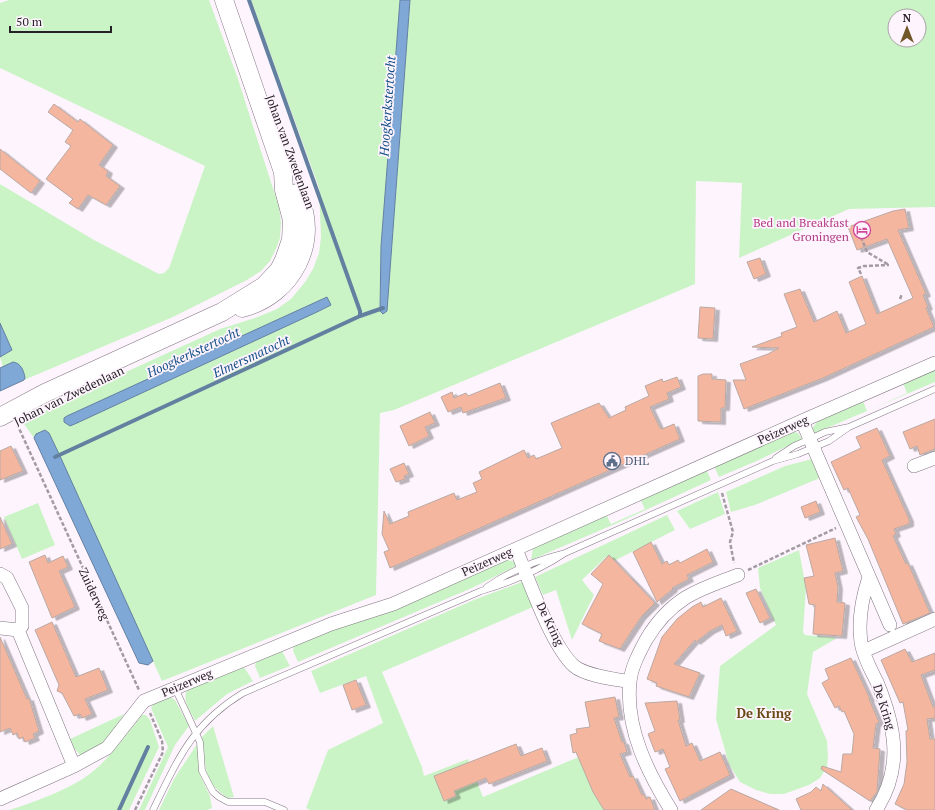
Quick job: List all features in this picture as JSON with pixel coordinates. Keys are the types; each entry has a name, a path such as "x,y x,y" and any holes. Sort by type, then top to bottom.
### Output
{"main road":[{"name":"Johan van Zwedenlaan","path":"9,422 45,393 222,312 264,286 279,270 291,240 292,220 284,190 283,172 224,0"}],"street":[{"name":"Peizerweg","path":"144,700 331,624 393,604 802,421 935,364"},
{"path":"802,421 847,522 890,625"},
{"path":"914,466 935,458"},
{"name":"De Kring","path":"516,549 554,639 575,667 591,674 630,682"},
{"path":"0,574 7,578 22,608 22,626 18,630"},
{"path":"671,810 658,789 636,737 630,712 630,682 638,655 652,630 664,615 685,598 709,586 738,575"},
{"name":"De Kring","path":"869,577 861,600 861,642 886,705 892,727 894,747 891,778 883,800 876,810"},
{"path":"864,651 935,619"},
{"path":"0,628 18,630"},
{"path":"18,630 74,766"},
{"path":"0,799 74,766 107,748 144,700"}],"lane":[{"name":"Peizerweg","path":"481,591 508,573 542,568 565,553 773,461 798,454 825,432 849,427 935,389"},
{"name":"Peizerweg","path":"773,461 794,446 830,441 849,427"},
{"name":"Peizerweg","path":"153,810 177,762 196,732 218,709 243,693 481,591 512,582 538,559 565,553"},
{"path":"175,687 196,732 201,747 201,763 205,779 219,797 228,802 265,802 284,810"}],"path":[{"path":"861,237 867,252 890,265 864,266 858,268 861,274"},
{"path":"900,299 902,294"},
{"name":"Johan van Zwedenlaan","path":"9,422 21,420"},
{"name":"Zuiderweg","path":"9,422 144,700"},
{"path":"718,485 733,532 730,542 738,575 847,522"},
{"path":"136,810 164,748 144,700"}],"green space":[{"path":"9,0 209,0 238,79 279,207 281,222 280,238 270,261 261,271 247,280 173,317 24,380 13,362 3,367 0,357 12,350 0,323 0,184 94,240 159,274 164,273 169,268 205,166 0,68 0,3"},
{"path":"251,0 400,0 381,246 380,311 387,311 410,0 935,0 935,207 849,209 739,258 742,183 696,181 695,284 394,410 380,413 376,595 162,681 49,433 45,430 36,434 34,438 24,424 58,403 220,329 255,318 277,309 291,299 305,282 313,269 319,253 321,237 319,188"},
{"path":"935,370 935,382 868,411 907,393 903,383"},
{"path":"863,401 867,411 813,434 813,427 818,421"},
{"path":"794,432 798,433 802,439 719,477 714,466"},
{"path":"812,459 820,478 755,505 731,512 726,492 785,466"},
{"path":"706,469 711,480 622,521 531,560 533,548 606,514 611,524 645,509 640,499"},
{"path":"718,492 725,514 690,529 677,511"},
{"path":"38,503 55,545 22,559 4,517"},
{"path":"667,515 675,530 612,562 606,557 582,580 594,595 572,640 556,590 543,595 535,577"},
{"path":"799,550 806,588 803,632 805,635 837,638 813,652 807,694 827,741 827,767 820,778 809,785 784,794 770,794 756,790 740,782 729,764 716,719 720,666 776,625 760,588 758,568"},
{"path":"508,559 514,562 516,566 472,588 298,662 293,651 294,645"},
{"path":"522,582 533,607 382,672 422,767 424,776 468,759 483,797 586,754 607,810 310,810 306,808 328,750 383,723 366,676 320,693 311,671 476,599"},
{"path":"282,651 290,666 260,678 255,666 257,660"},
{"path":"244,667 253,681 227,694 195,721 185,695 189,688"},
{"path":"170,697 175,700 189,726 175,745 145,810 139,810 168,747 151,708 154,703 159,700"},
{"path":"124,714 111,734 96,748 81,756 74,748 70,739"},
{"path":"142,715 146,715 150,720 159,747 129,810 9,810 67,788 84,778 108,757"},
{"path":"213,726 234,797 228,798 219,791 209,778 206,771 202,737"},
{"path":"197,744 200,775 210,796 212,808 207,810 159,810 174,779"}],"water":[{"path":"400,0 410,0 387,311 383,314 380,311 381,246"},
{"path":"327,297 331,305 317,312 77,423 70,426 64,422 64,418 67,416"},
{"path":"0,323 12,350 0,357"},
{"path":"13,362 22,368 25,378 24,380 0,391 0,368"},
{"path":"45,430 49,433 60,456 153,661 148,665 139,663 34,438 36,434"}],"building":[{"path":"54,104 78,122 80,119 113,145 99,165 108,171 106,176 120,186 106,205 88,195 78,209 69,203 73,199 46,179 71,146 65,142 73,130 48,112"},
{"path":"0,149 40,181 31,193 0,169"},
{"path":"905,209 909,228 898,230 926,294 923,295 928,307 926,308 934,327 823,378 744,409 733,380 746,380 740,364 768,354 779,348 752,347 782,336 781,333 797,327 784,294 800,289 814,322 837,311 846,333 866,324 849,282 862,276 877,314 913,298 887,239 857,250 848,227 893,211"},
{"path":"760,258 766,274 754,279 747,262"},
{"path":"700,307 715,308 713,339 698,338"},
{"path":"703,374 712,374 712,379 726,380 725,408 721,408 721,422 698,421 698,376"},
{"path":"677,377 681,387 667,393 669,399 650,407 660,428 662,429 674,424 680,439 390,568 384,552 389,550 382,534 384,511 390,524 409,516 408,512 454,493 457,500 477,492 473,483 482,479 479,472 524,450 528,458 534,455 536,459 562,448 551,423 599,403 609,418 626,410 625,407 649,396 645,386 662,379 663,382"},
{"path":"500,383 506,398 463,413 461,407 448,412 441,397 452,392 454,398 466,393 468,396"},
{"path":"430,412 435,423 425,427 429,436 409,446 400,426"},
{"path":"935,419 935,449 920,455 917,446 910,449 903,432"},
{"path":"877,428 890,456 882,460 909,519 909,524 894,529 896,534 893,536 906,564 908,563 930,613 903,624 868,539 856,517 860,515 848,488 844,490 831,462 861,448 856,437"},
{"path":"11,446 23,471 0,480 0,451"},
{"path":"404,463 409,474 404,476 405,479 396,482 390,469"},
{"path":"816,501 820,512 805,518 801,507"},
{"path":"0,517 12,544 0,549"},
{"path":"835,538 843,571 835,573 838,587 837,602 845,603 842,636 813,634 815,605 809,604 804,578 814,576 806,545"},
{"path":"651,542 662,564 667,561 669,565 678,560 680,563 707,549 713,562 687,575 689,579 672,588 673,589 657,602 633,552"},
{"path":"45,555 48,563 63,556 68,567 59,571 75,607 52,618 29,562"},
{"path":"609,555 655,603 641,617 620,649 599,641 602,634 582,624 603,584 591,574"},
{"path":"756,589 770,618 760,623 746,593"},
{"path":"721,598 737,631 726,636 722,625 710,631 696,642 695,640 674,664 700,673 689,697 656,686 657,683 647,679 662,637 677,619 701,602 703,607"},
{"path":"52,622 76,677 99,668 108,690 85,699 92,714 82,718 80,714 74,716 62,693 57,691 59,685 35,630"},
{"path":"0,637 27,699 29,698 39,731 33,734 35,738 25,742 23,737 19,739 17,733 13,735 10,728 0,732"},
{"path":"905,649 912,662 935,653 935,670 921,675 933,707 935,707 935,718 927,719 930,739 935,739 935,810 907,810 895,804 904,784 907,762 906,731 908,730 903,702 900,703 881,660"},
{"path":"851,658 879,722 876,724 873,748 880,749 877,792 870,801 821,769 822,766 841,772 843,754 852,754 854,734 844,711 842,712 839,706 835,708 822,683 829,679 825,669"},
{"path":"356,680 366,705 352,710 343,685"},
{"path":"615,697 619,717 614,718 627,752 620,754 630,777 633,776 642,795 644,794 646,799 650,797 655,810 604,810 593,792 576,752 573,753 570,735 577,733 576,729 590,727 585,702"},
{"path":"677,701 680,720 678,720 686,746 692,743 700,761 720,752 730,775 680,801 665,769 670,767 663,749 655,752 648,734 655,731 645,703"},
{"path":"516,744 521,756 542,748 547,761 489,784 486,778 454,791 456,796 444,801 434,776"},
{"path":"823,784 852,810 801,810 796,799 811,792 816,787 821,791"},
{"path":"731,789 779,810 701,810"}],"waterway":[{"name":"Elmersmatocht","path":"55,457 360,316 360,311 249,0"},
{"path":"360,316 383,308"},
{"name":"Elmersmatocht","path":"119,810 148,747"}],"place":[{"name":"Bed and Breakfast Groningen","path":"862,230"},
{"name":"DHL","path":"612,461"}],"district":[{"name":"De Kring","path":"764,713"}],"water label":[{"name":"Hoogkerkstertocht","path":"387,106"},
{"name":"Hoogkerkstertocht","path":"193,352"}]}
